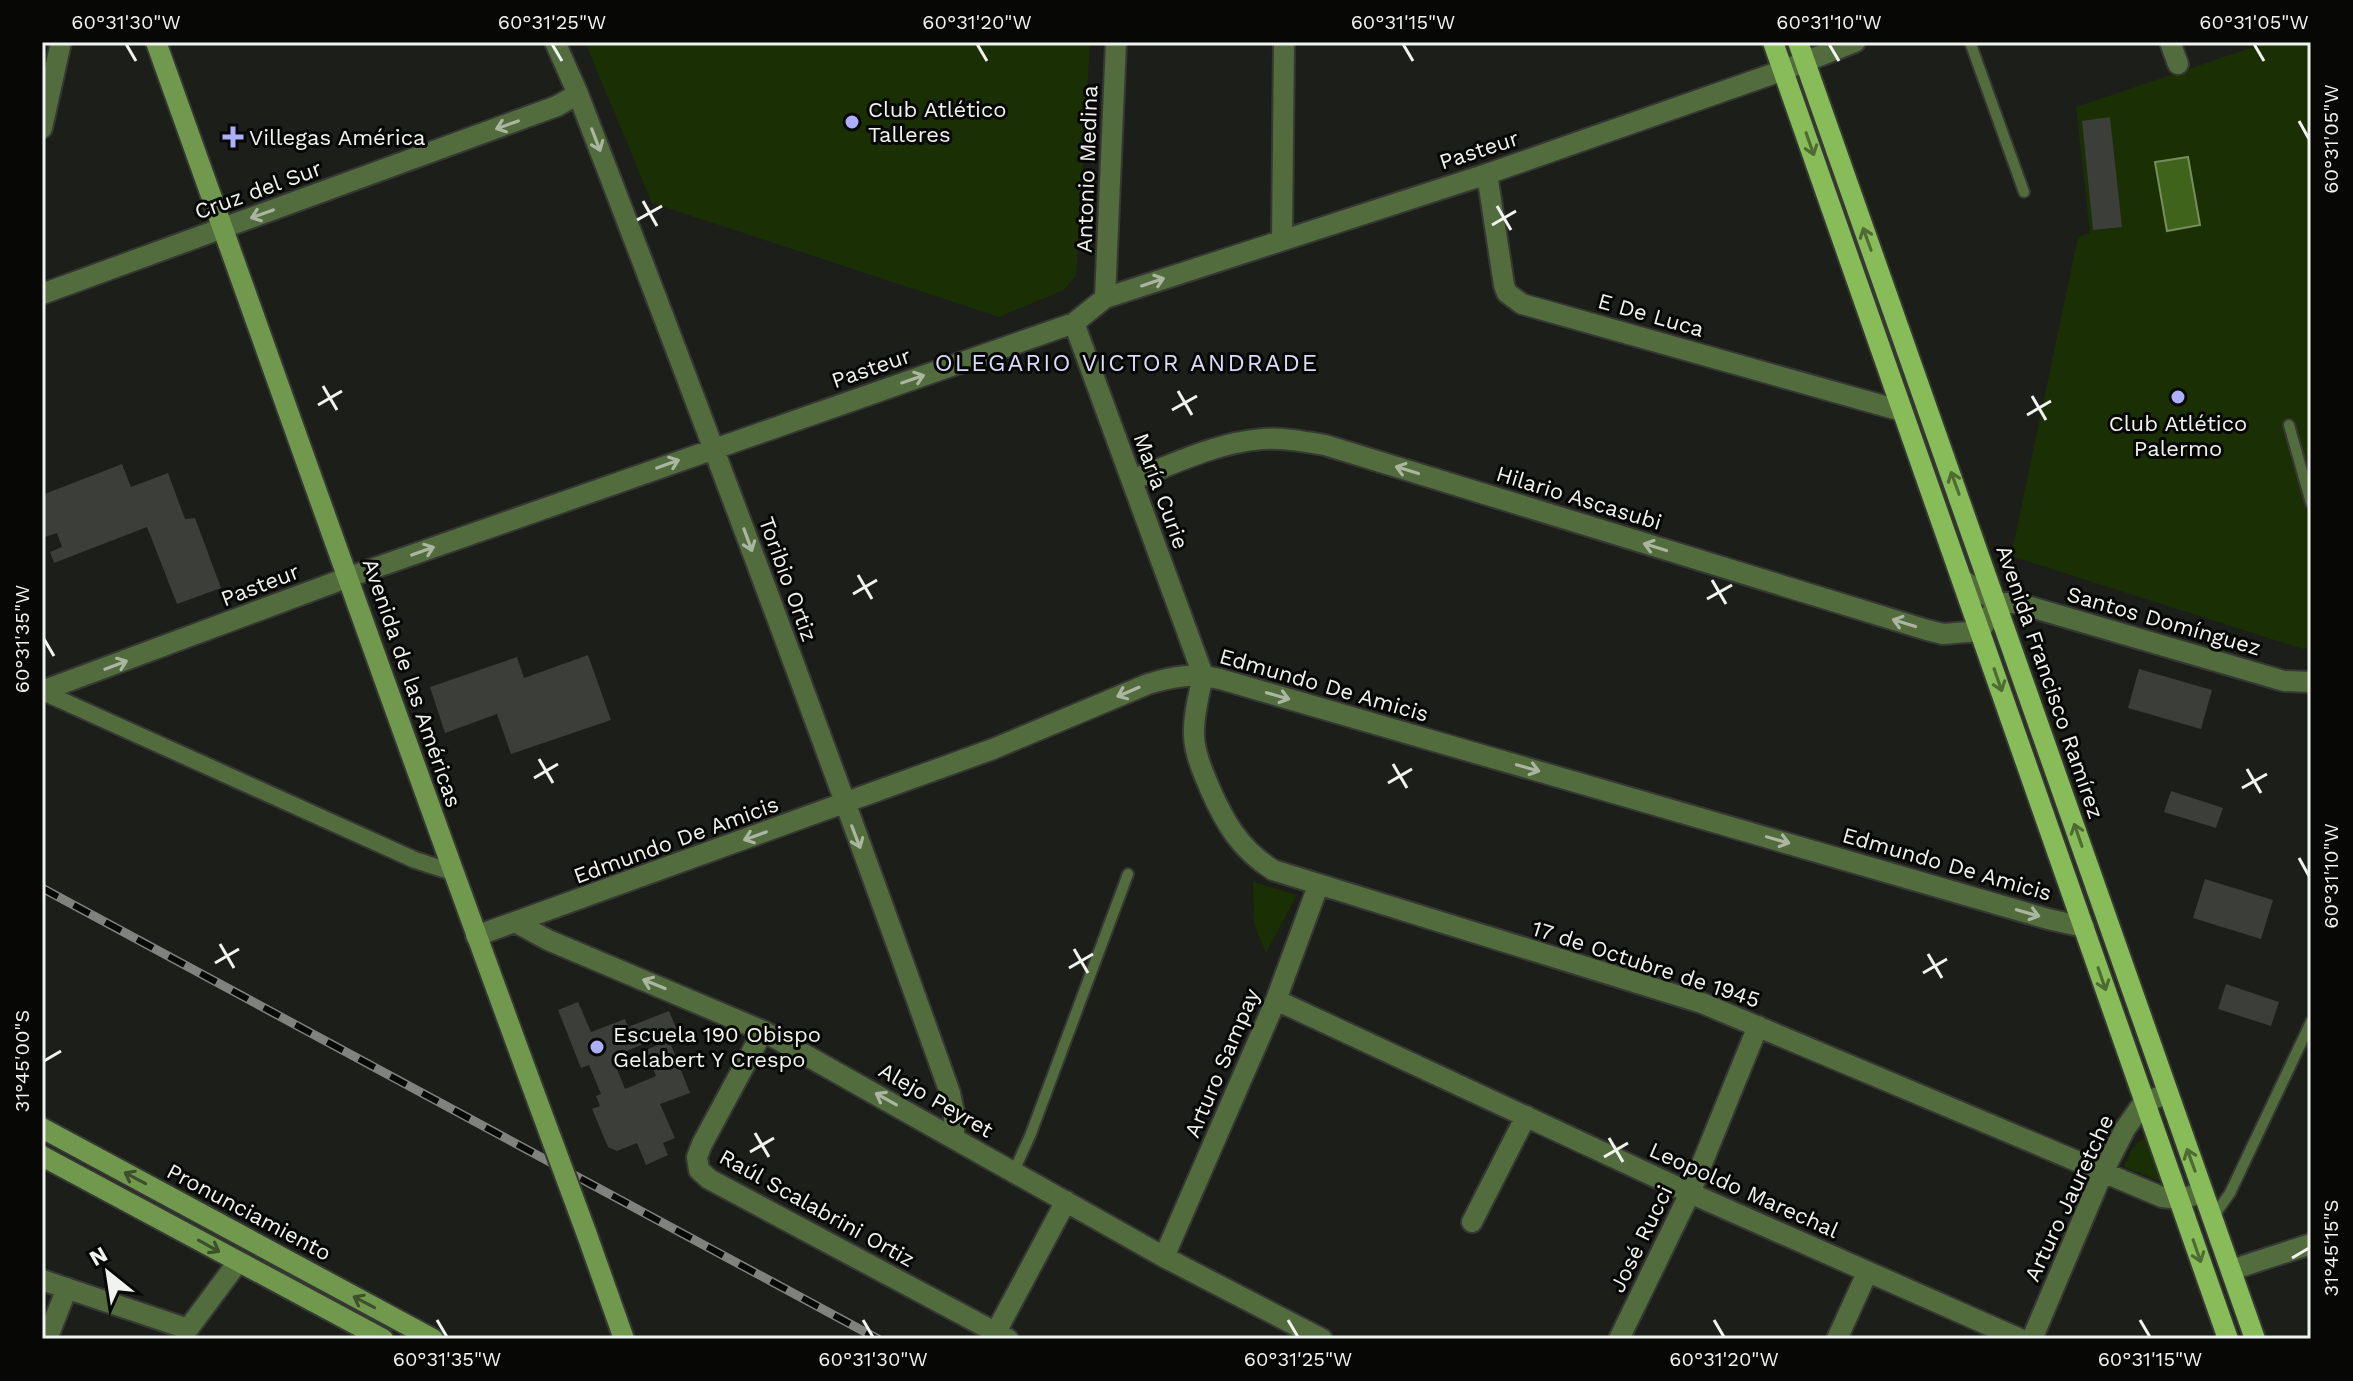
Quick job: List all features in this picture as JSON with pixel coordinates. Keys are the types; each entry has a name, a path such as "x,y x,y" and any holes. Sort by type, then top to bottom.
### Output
{"main road":[{"name":"Avenida de las Américas","path":"156,42 452,872 624,1339"},
{"path":"1773,42 2228,1339"},
{"name":"Avenida Francisco Ramírez","path":"1801,51 2255,1339"},
{"name":"Pronunciamiento","path":"42,1128 433,1339"},
{"path":"42,1156 383,1339"}],"street":[{"path":"42,128 61,42"},
{"name":"Toribio Ortiz","path":"555,42 715,447 950,1093 954,1137"},
{"name":"Antonio Medina","path":"1105,298 1116,42"},
{"path":"1282,239 1284,42"},
{"name":"Pasteur","path":"43,692 349,577 1074,323 1105,298 1487,174 1784,70 1801,51 1855,42"},
{"path":"2170,42 2178,64"},
{"name":"Cruz del Sur","path":"42,294 557,106 578,94"},
{"name":"E De Luca","path":"1487,174 1504,285 1507,293 1522,304 1902,411"},
{"name":"María Curie","path":"1074,323 1203,675"},
{"name":"Hilario Ascasubi","path":"1132,480 1212,450 1241,443 1289,439 1313,443 1927,630 1943,634 1980,631"},
{"name":"Santos Domínguez","path":"1963,580 1998,603 2017,603 2284,681 2311,682"},
{"path":"1980,631 1998,603"},
{"name":"Edmundo De Amicis","path":"476,936 993,749 1148,684 1170,677 1203,675 2084,927"},
{"name":"17 de Octubre de 1945","path":"1203,675 1194,732 1195,751 1226,823 1254,858 1273,870 1702,1003 2162,1197 2179,1199 2203,1193"},
{"path":"43,692 415,860 452,872"},
{"name":"Arturo Sampay","path":"1164,1257 1276,1000 1318,886"},
{"name":"Alejo Peyret","path":"517,923 548,940 763,1031 1164,1257 1322,1339"},
{"name":"Leopoldo Marechal","path":"1276,1000 1690,1193 2020,1339"},
{"name":"José Rucci","path":"1619,1339 1690,1193 1758,1026"},
{"name":"Raúl Scalabrini Ortiz","path":"763,1031 702,1144 697,1157 699,1170 709,1179 1002,1336"},
{"name":"Arturo Jauretche","path":"2032,1339 2102,1174 2125,1129 2144,1102 2167,1094"},
{"path":"1472,1222 1526,1116"},
{"path":"1002,1336 1066,1201"},
{"path":"2231,1270 2311,1244"},
{"path":"42,1280 189,1334 238,1262"},
{"path":"1837,1339 1867,1273"},
{"path":"47,1339 67,1288"}],"lane":[{"path":"1970,42 2024,192"},
{"path":"2289,425 2311,503"},
{"path":"1013,1173 1030,1136 1128,874"},
{"path":"2212,1218 2230,1193 2311,1022"}],"shaded area":[{"name":"Club Atlético Talleres","path":"585,42 1090,42 1076,275 1064,290 999,317 652,203"},
{"name":"Club Atlético Palermo","path":"2268,42 2311,42 2311,646 2303,649 2011,556 2078,237 2090,233 2076,107"},
{"path":"2188,157 2200,225 2167,231 2155,162"},
{"path":"1253,882 1297,895 1266,953 1254,924"},
{"path":"2145,1137 2162,1182 2124,1167 2133,1147"}],"building":[{"path":"2110,117 2122,227 2093,230 2082,121"},
{"path":"122,464 131,487 168,473 185,519 195,518 221,588 177,604 147,527 54,563 50,552 62,547 57,533 42,538 42,495"},
{"path":"588,655 611,720 511,754 497,714 445,733 430,687 517,657 524,678"},
{"path":"2139,669 2212,690 2201,729 2128,708"},
{"path":"2171,791 2223,808 2216,828 2164,812"},
{"path":"2205,879 2273,900 2261,939 2193,918"},
{"path":"2226,984 2279,1002 2271,1026 2218,1009"},
{"path":"578,1002 591,1032 625,1019 628,1027 669,1011 677,1030 612,1057 625,1089 656,1076 646,1050 669,1040 690,1093 660,1104 675,1138 663,1143 668,1155 646,1165 637,1143 617,1151 608,1147 592,1109 600,1106 596,1096 601,1094 589,1065 581,1068 558,1010"}],"railway":[{"path":"42,888 878,1339"}],"place":[{"name":"Club Atlético Talleres","path":"852,122"},
{"name":"Villegas América","path":"233,137"},
{"name":"Club Atlético Palermo","path":"2178,397"},
{"name":"Escuela 190 Obispo Gelabert Y Crespo","path":"597,1047"}],"district":[{"name":"OLEGARIO VICTOR ANDRADE","path":"1127,363"}]}
